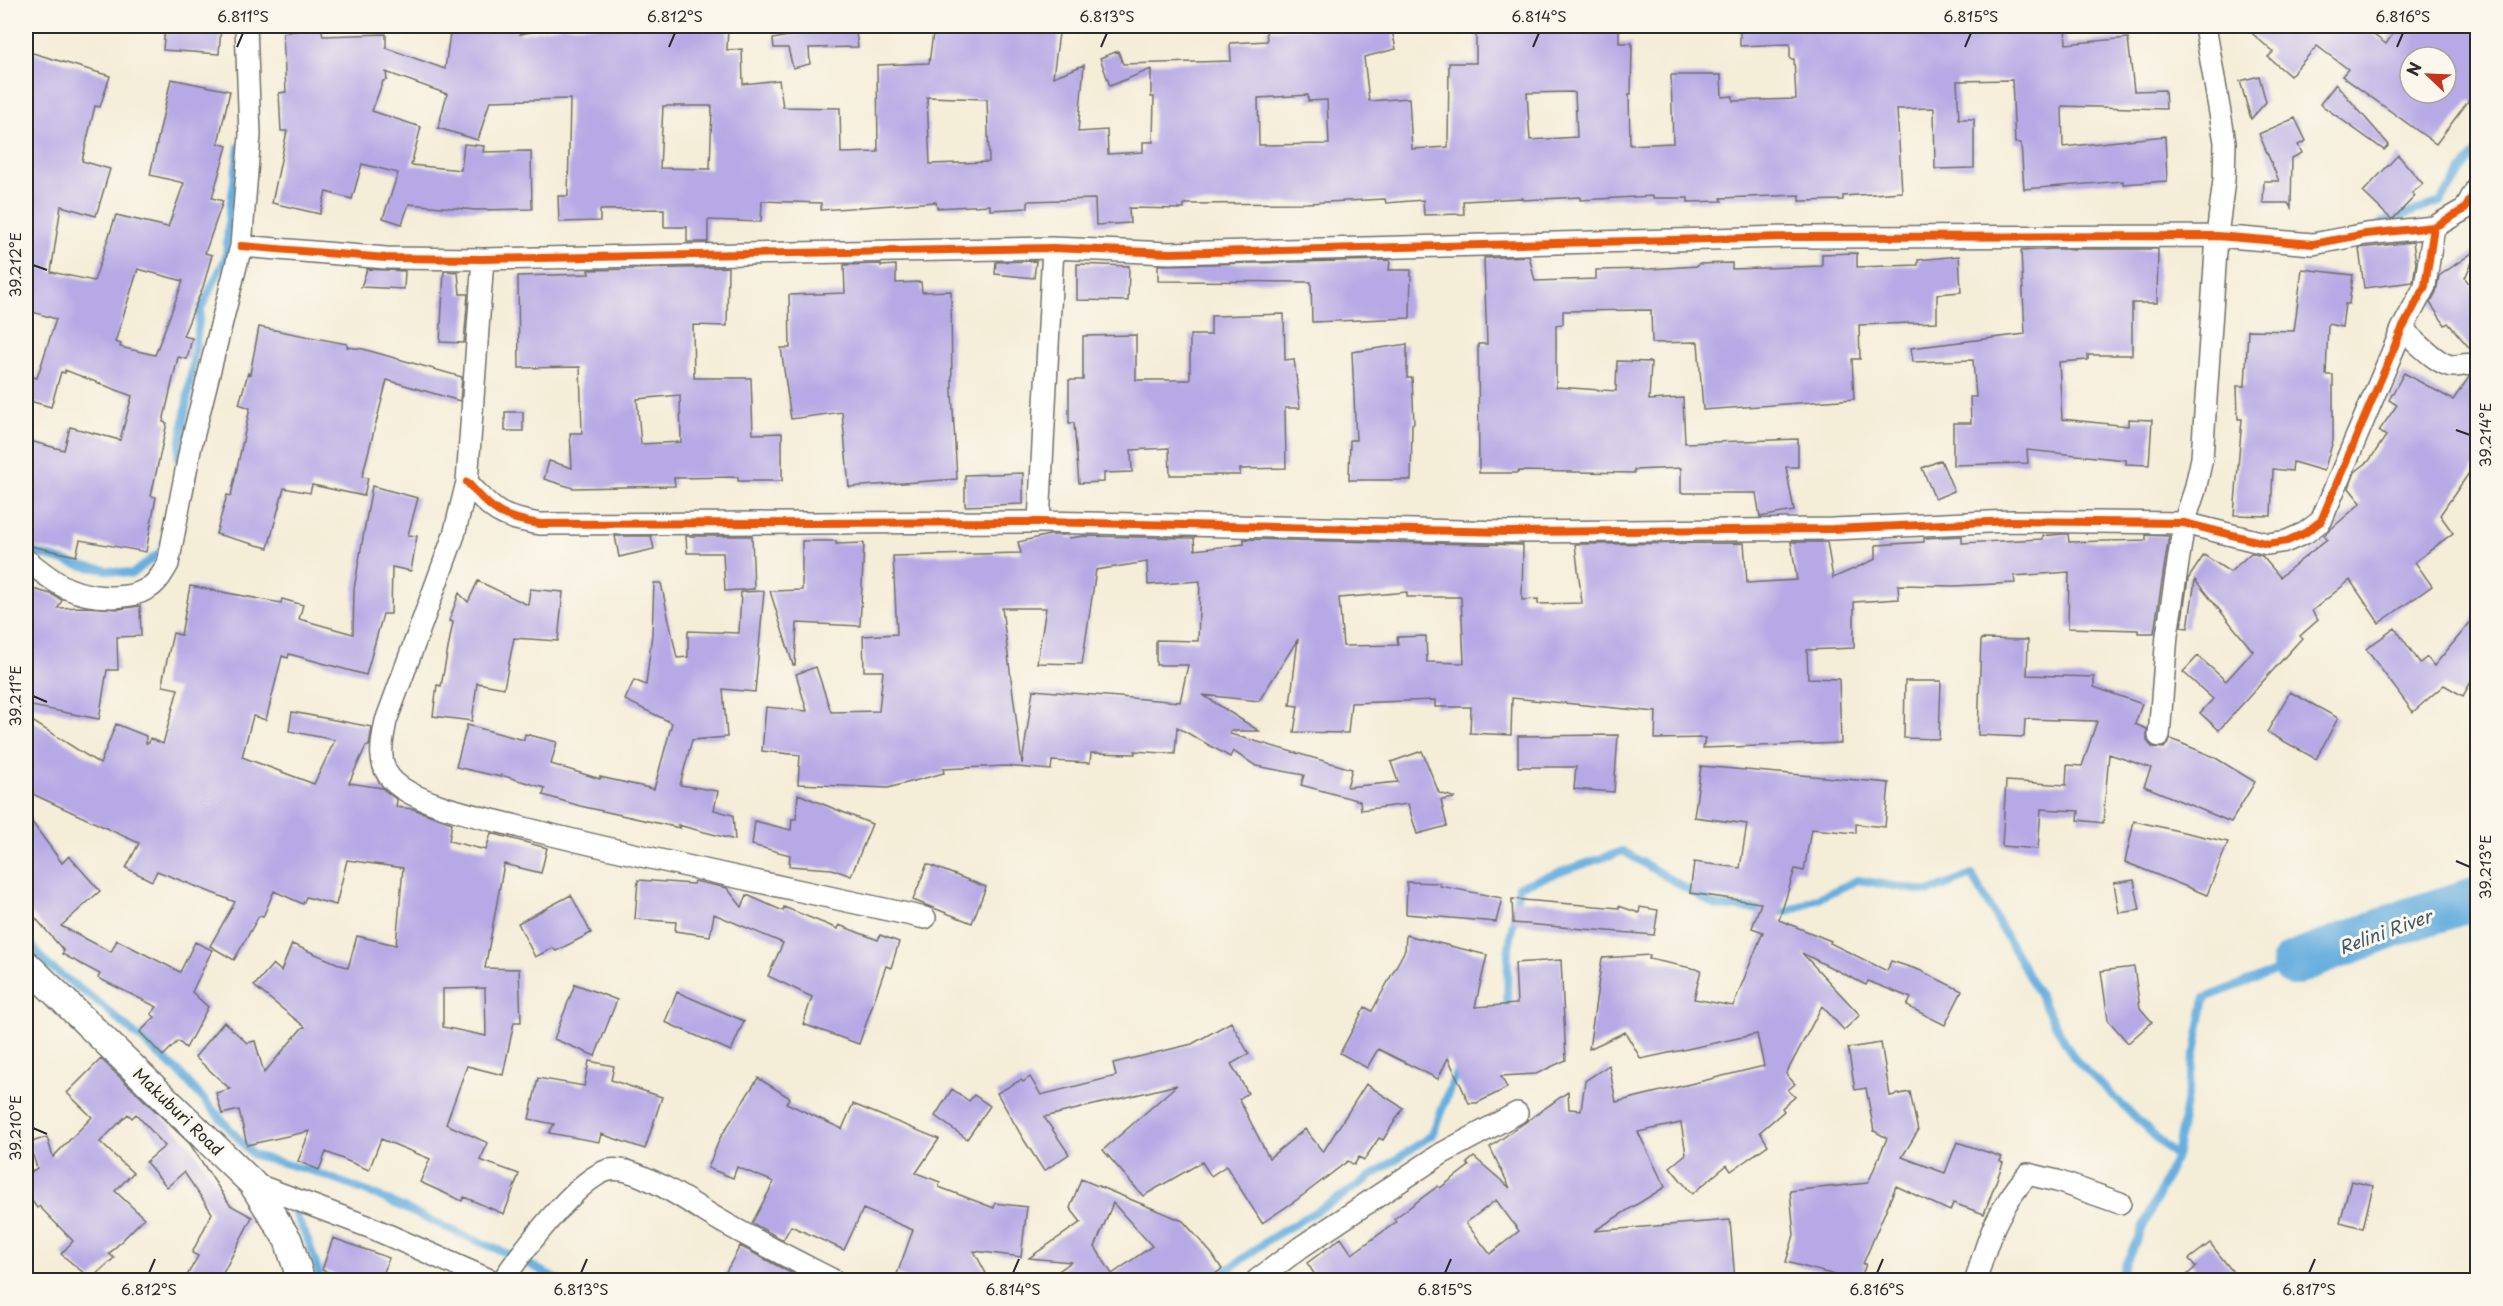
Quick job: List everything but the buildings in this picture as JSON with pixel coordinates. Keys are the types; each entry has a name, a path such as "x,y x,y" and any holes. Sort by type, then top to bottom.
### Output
{"street":[{"path":"26,560 69,589 98,596 124,596 147,590 159,579 168,564 191,446 240,246 250,135 246,26"},
{"path":"2159,736 2167,635 2184,523 2202,458 2217,236 2224,180 2225,142 2205,26"},
{"path":"240,246 386,258 483,259 1053,248 1169,253 1791,237 2217,236 2313,244 2366,234 2434,227 2465,209 2478,186"},
{"path":"467,482 487,504 508,518 540,524 1039,522 1509,532 1833,529 2011,521 2184,523 2268,544 2287,541 2321,521 2402,329 2425,286 2434,227"},
{"path":"1039,522 1053,248"},
{"path":"483,259 467,482 454,535 386,721 381,744 382,765 392,781 409,792 431,801 554,836 925,918"},
{"path":"2402,329 2442,364 2454,367 2465,362 2478,366"},
{"name":"Makuburi Road","path":"26,964 252,1183 288,1240 301,1281"},
{"path":"1257,1281 1301,1247 1440,1154 1516,1113"},
{"path":"503,1281 518,1258 560,1206 599,1174 610,1169 626,1171 663,1187 728,1226 833,1281"},
{"path":"1977,1281 1986,1241 2008,1198 2028,1174 2057,1181 2120,1203"},
{"path":"252,1183 372,1228 490,1281"}],"waterway":[{"path":"178,459 201,309 226,257 229,216 239,147"},
{"path":"2381,223 2440,202 2478,149"},
{"path":"26,550 82,566 132,574 162,551 163,545"},
{"path":"1507,1015 1508,954 1519,886 1623,851 1716,906 1787,912 1858,880 1929,892 1972,875 2074,1058 2176,1157"},
{"name":"Relini River","path":"2293,964 2414,918 2478,898"},
{"path":"26,939 48,965 99,1003 180,1073 253,1155 315,1172 378,1196 518,1258 558,1280"},
{"path":"2118,1280 2176,1157 2205,998 2293,964"},
{"path":"1214,1280 1271,1238 1342,1196 1432,1135 1458,1068"},
{"path":"293,1209 309,1243 321,1280"}],"cycle path":[{"path":"241,246 386,258 483,259 1053,248 1169,253 1791,237 2217,236 2313,244 2366,234 2434,227 2465,209 2478,186"},
{"path":"467,482 499,512 516,519 540,524 1039,522 1509,532 1833,529 2011,521 2184,523 2268,544 2287,541 2305,533 2321,521 2402,329 2425,286 2434,227"}]}
